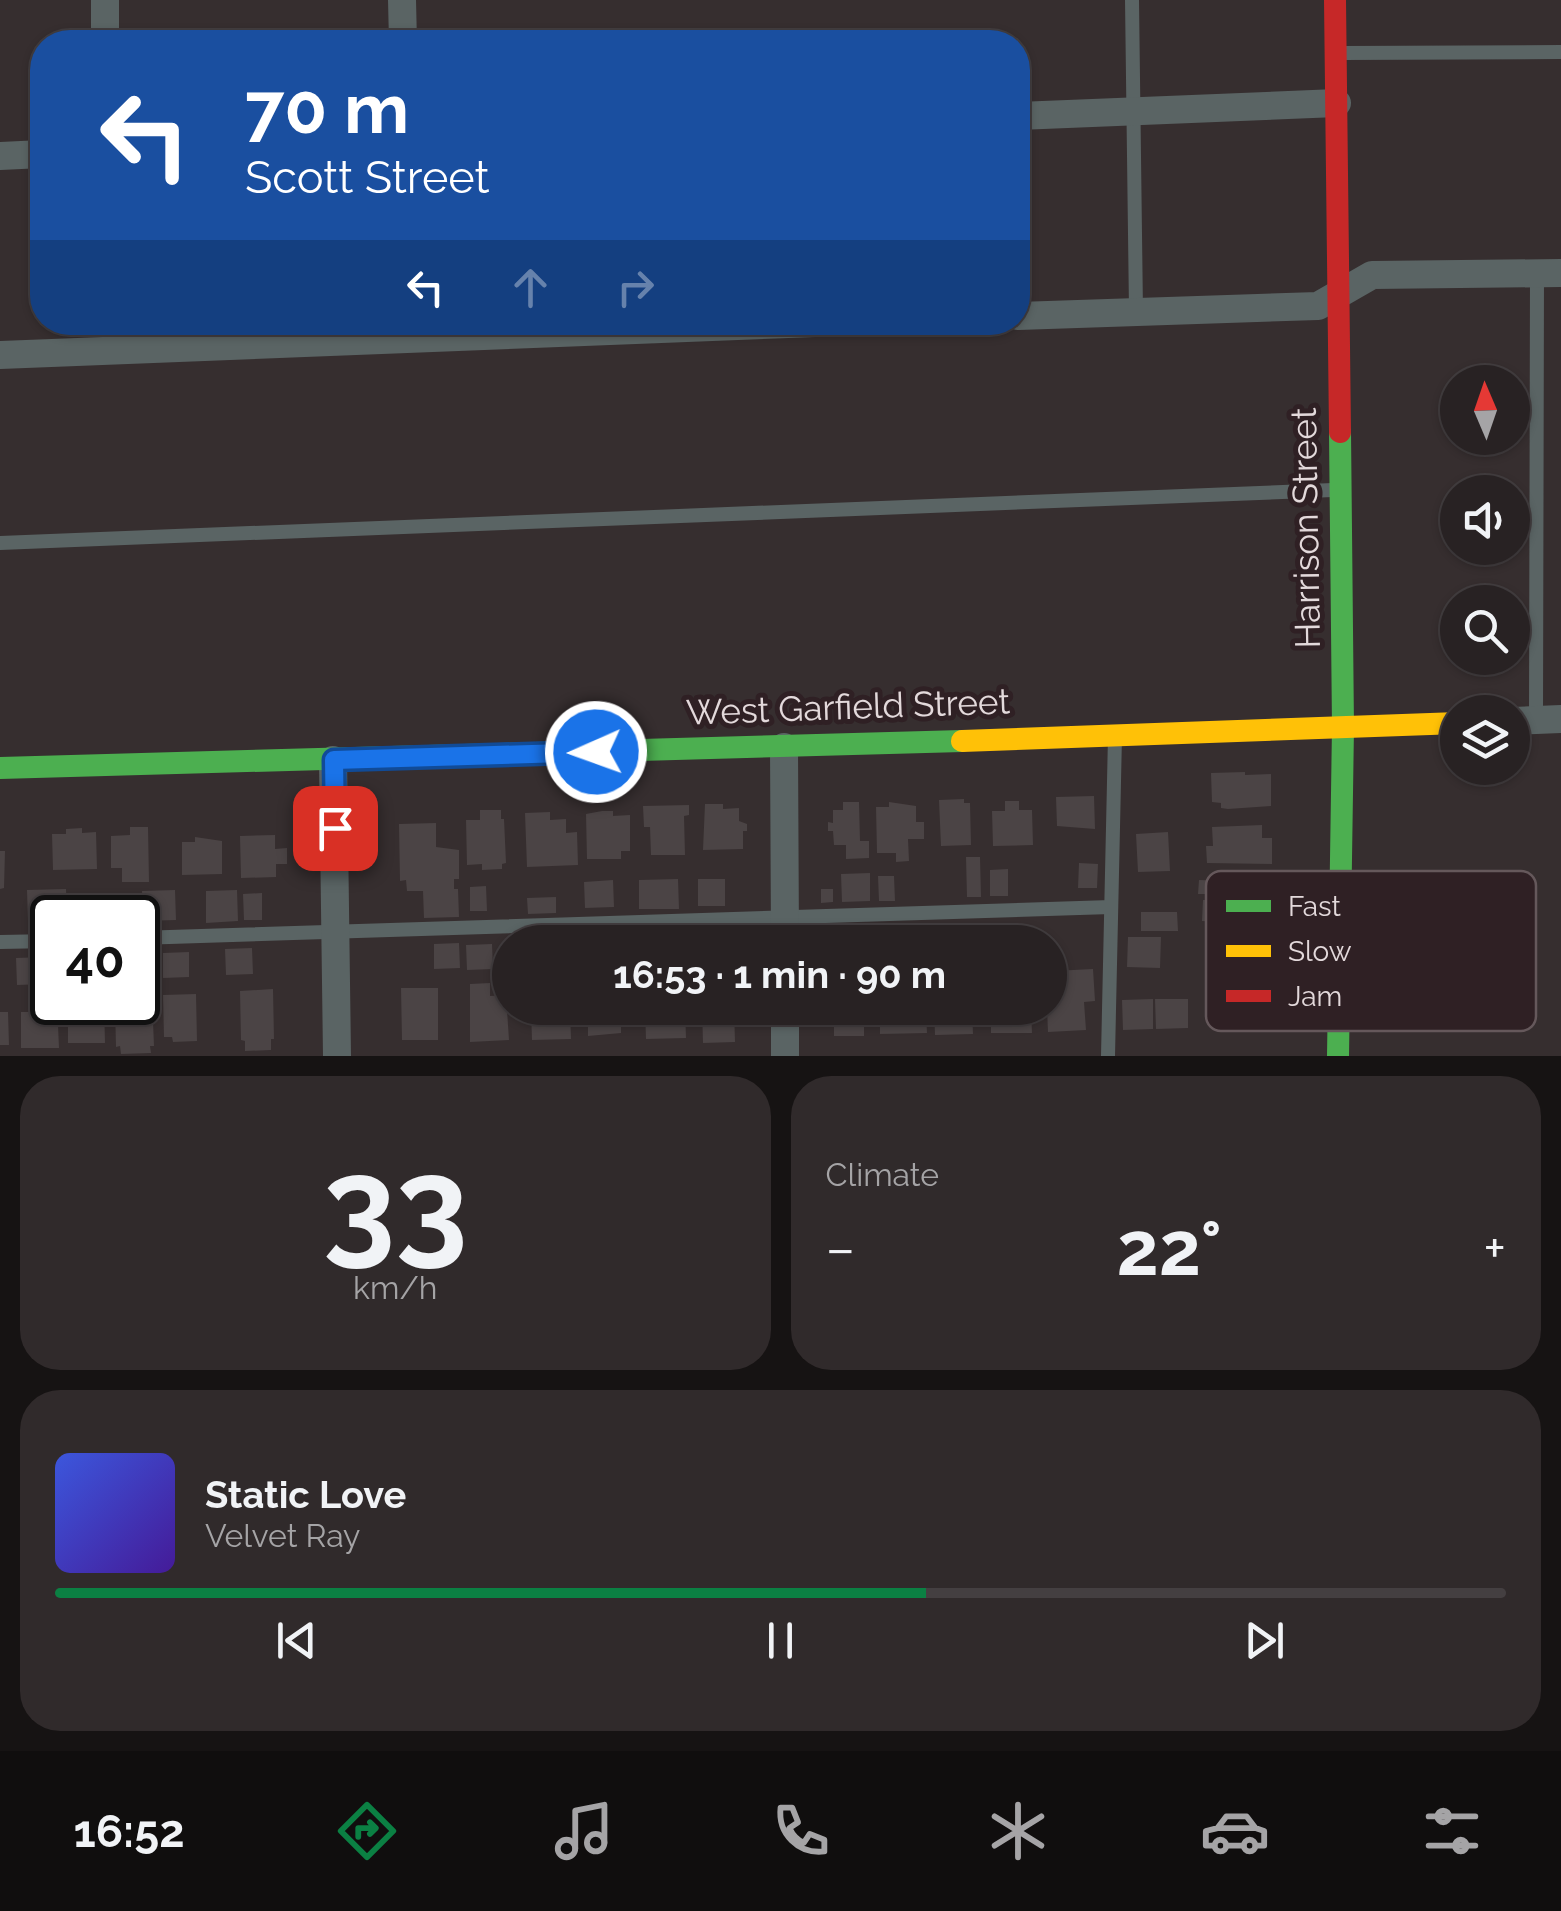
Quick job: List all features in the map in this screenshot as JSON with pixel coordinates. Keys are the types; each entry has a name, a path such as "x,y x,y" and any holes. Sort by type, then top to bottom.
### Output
{"main road":[{"name":"Harrison Street","path":"1334,0 1343,727 1341,871"},
{"name":"West Garfield Street","path":"0,768 784,747 1440,724"},
{"name":"Harrison Street","path":"1338,1031 1338,1056"}],"street":[{"path":"104,0 105,30"},
{"path":"402,0 403,30"},
{"path":"1030,115 1337,102"},
{"path":"0,156 30,155"},
{"path":"1030,315 1318,306 1372,275 1549,274"},
{"path":"0,355 510,335"},
{"path":"784,747 785,925"},
{"path":"334,760 337,1056"},
{"path":"785,1025 785,1056"}],"lane":[{"path":"1132,0 1136,311"},
{"path":"1336,53 1561,52"},
{"path":"1536,720 1549,274"},
{"path":"0,543 1341,490"},
{"path":"1108,1056 1115,736"},
{"path":"867,925 1112,907"},
{"path":"160,937 492,932"},
{"path":"0,942 30,941"}],"building":[{"path":"1211,773 1271,774 1271,806 1228,809 1212,802"},
{"path":"1094,796 1095,829 1057,826 1056,797"},
{"path":"964,799 964,803 970,803 971,845 941,846 939,800"},
{"path":"1005,801 1019,801 1019,810 1032,810 1033,845 993,846 992,811 1005,811"},
{"path":"843,802 859,802 860,841 869,841 869,858 846,859 846,845 834,845 828,822 833,823 833,810 843,810"},
{"path":"889,802 916,806 916,822 924,822 924,839 908,839 909,861 896,862 896,853 877,853 876,807 889,807"},
{"path":"705,804 739,808 739,821 747,824 743,849 703,850"},
{"path":"689,805 689,815 684,816 685,855 651,855 650,827 644,827 643,806"},
{"path":"480,810 501,810 506,863 502,869 482,870 482,864 467,865 466,820 480,820"},
{"path":"613,811 613,816 630,815 630,851 621,851 621,859 587,859 586,814"},
{"path":"550,812 550,820 566,819 566,833 577,832 578,865 527,867 525,813"},
{"path":"436,823 436,847 459,850 459,879 454,879 454,889 458,889 459,917 424,918 423,891 407,891 406,880 400,881 399,824"},
{"path":"1262,825 1262,838 1272,838 1272,864 1207,863 1206,846 1213,846 1212,827"},
{"path":"130,827 148,827 149,882 122,882 122,868 111,868 111,836 130,835"},
{"path":"82,828 82,833 96,832 97,869 53,870 52,834"},
{"path":"1168,832 1170,871 1138,872 1136,834"},
{"path":"275,835 275,849 287,848 287,864 276,864 276,877 241,878 240,836"},
{"path":"195,837 222,841 222,874 182,875 182,842 195,842"},
{"path":"0,851 5,851 4,888 0,889"},
{"path":"966,857 980,857 981,897 967,897"},
{"path":"1079,863 1098,864 1097,888 1078,888"},
{"path":"1008,869 1008,896 990,896 990,870"},
{"path":"870,873 870,901 842,902 841,874"},
{"path":"878,876 894,876 895,901 879,901"},
{"path":"678,879 679,909 639,909 639,880"},
{"path":"698,879 725,879 725,906 698,906"},
{"path":"613,880 614,907 585,908 584,882"},
{"path":"1199,880 1206,880 1206,894 1198,894"},
{"path":"486,886 487,911 470,911 470,887"},
{"path":"66,889 66,895 30,895 28,922 27,890"},
{"path":"821,889 833,889 833,902 821,903"},
{"path":"175,890 176,920 160,920 160,895 142,895 142,891"},
{"path":"237,890 238,921 206,923 206,891"},
{"path":"262,893 262,920 244,920 243,894"},
{"path":"556,897 556,913 528,914 527,898"},
{"path":"1206,900 1206,921 1202,921"},
{"path":"1141,912 1177,912 1178,931 1141,931"},
{"path":"1128,937 1161,937 1160,968 1127,967"},
{"path":"459,943 460,968 434,969 434,944"},
{"path":"492,944 492,969 467,970 466,945"},
{"path":"252,948 253,974 226,975 225,949"},
{"path":"189,952 189,977 163,978 163,953"},
{"path":"16,958 30,958 30,985 17,985"},
{"path":"1093,969 1095,1001 1084,1002 1086,1030 1048,1032 1048,1025 1067,1025 1067,970"},
{"path":"490,983 492,1025 508,1025 509,1040 470,1042 470,984"},
{"path":"401,988 438,988 438,1040 402,1040"},
{"path":"273,989 271,1050 245,1051 245,1041 241,1040 240,991"},
{"path":"196,994 197,1041 173,1042 172,1037 164,1037 163,995"},
{"path":"1153,999 1153,1029 1123,1030 1122,1000"},
{"path":"1155,999 1188,999 1188,1028 1156,1029"},
{"path":"0,1012 8,1012 9,1045 0,1045"},
{"path":"21,1012 30,1012 30,1025 58,1025 59,1048 21,1048"},
{"path":"68,1025 105,1025 105,1043 68,1043"},
{"path":"115,1025 153,1025 151,1053 121,1054 120,1046 116,1047"},
{"path":"532,1025 571,1025 571,1039 532,1040"},
{"path":"588,1025 621,1025 621,1033 588,1036"},
{"path":"646,1025 686,1025 686,1038 646,1039"},
{"path":"702,1025 734,1025 735,1042 703,1043"},
{"path":"834,1025 864,1025 864,1036 834,1036"},
{"path":"880,1025 927,1025 927,1033 880,1034"},
{"path":"935,1025 973,1025 973,1034 935,1035"},
{"path":"991,1025 1032,1025 1032,1033 991,1033"}],"traffic: fast":[{"path":"1340,432 1341,871"},
{"path":"0,768 962,741"},
{"path":"1338,1031 1338,1056"}],"traffic: slow":[{"path":"962,741 1440,724"}],"traffic: jam":[{"path":"1335,0 1340,432"}],"route":[{"path":"335,828 334,760 596,752"}]}
